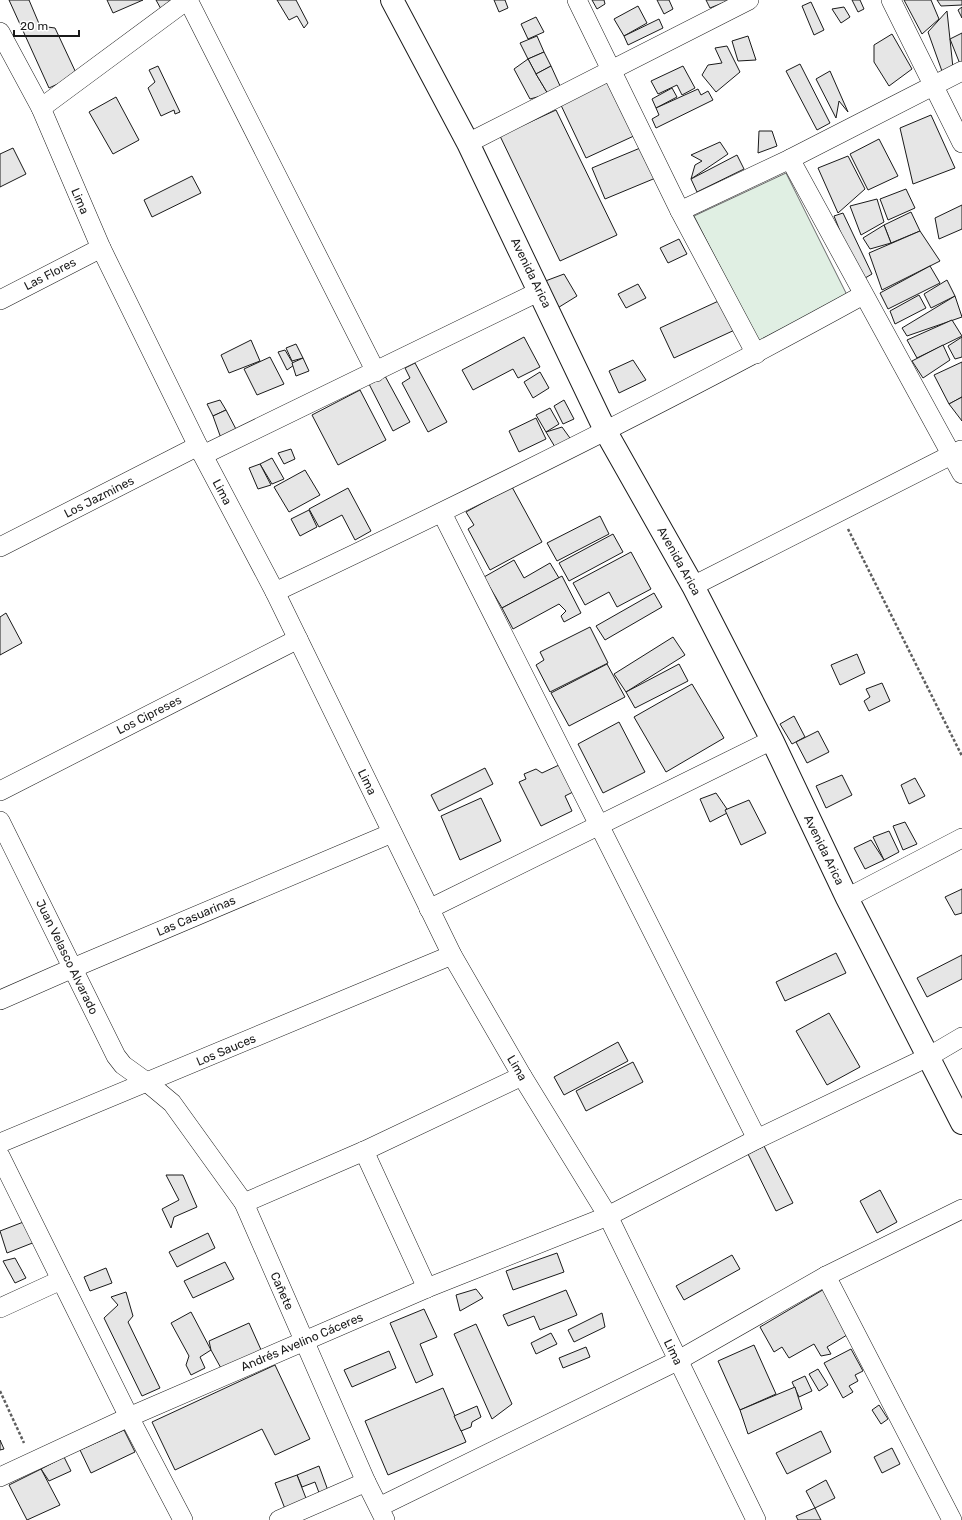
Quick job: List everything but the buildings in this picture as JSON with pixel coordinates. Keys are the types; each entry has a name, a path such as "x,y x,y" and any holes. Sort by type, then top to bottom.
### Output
{"street":[{"path":"41,108 187,0 376,372"},
{"name":"Avenida Arica","path":"392,0 468,143 606,432 693,586 772,740 847,898 962,1123"},
{"path":"577,0 680,211 756,354"},
{"path":"468,143 749,0"},
{"path":"891,0 962,143"},
{"name":"Lima","path":"2,40 41,108 101,248 200,451 275,592 452,955 522,1076 608,1216 677,1361 756,1520"},
{"path":"680,211 790,159 932,85 962,71"},
{"path":"790,159 863,294 956,452 962,474"},
{"name":"Las Flores","path":"0,300 101,248"},
{"name":"Los Jazmines","path":"0,547 200,451 376,372 540,291"},
{"path":"275,592 442,513 606,432 756,354 863,294"},
{"path":"693,586 956,452"},
{"path":"442,513 758,1138"},
{"name":"Los Cipreses","path":"0,791 298,639"},
{"path":"429,909 772,740"},
{"name":"Juan Velasco Alvarado","path":"0,821 116,1056 123,1065 148,1083"},
{"name":"Las Casuarinas","path":"0,1000 392,833"},
{"path":"847,898 962,838"},
{"name":"Los Sauces","path":"0,1143 148,1083 452,955"},
{"name":"Andrés Avelino Cáceres","path":"0,1477 129,1417 427,1288 608,1216 758,1138 928,1057 962,1037"},
{"path":"244,1204 364,1151 522,1076"},
{"name":"Cañete","path":"148,1083 172,1103 244,1204 366,1482 382,1514"},
{"path":"364,1151 427,1288"},
{"path":"0,1156 129,1417 183,1520"},
{"path":"382,1514 677,1361 826,1276 962,1209"},
{"path":"826,1276 952,1520"},
{"path":"0,1308 61,1280"},
{"path":"279,1520 366,1482"}],"path":[{"path":"839,511 962,756"},
{"path":"0,1391 33,1462"}],"green space":[{"path":"786,173 848,297 758,341 694,216"}]}
